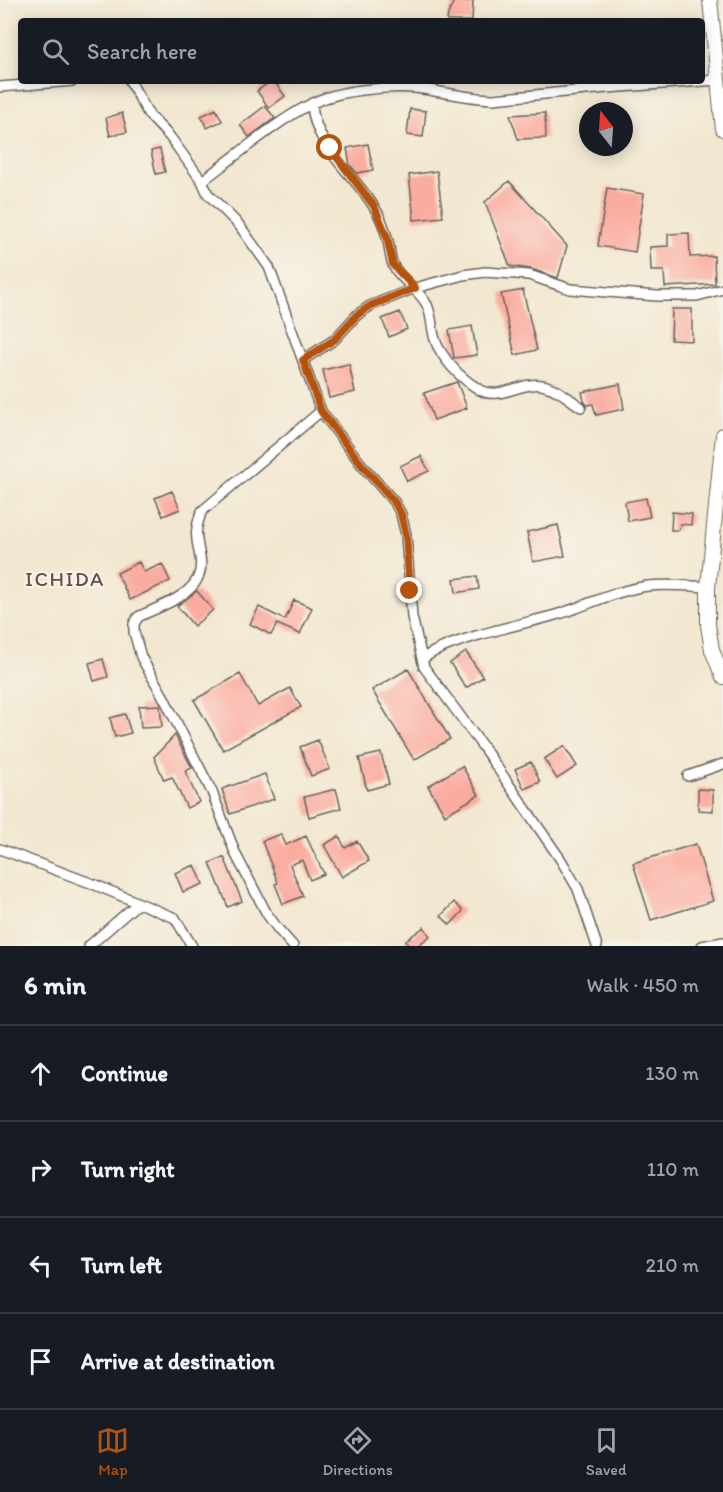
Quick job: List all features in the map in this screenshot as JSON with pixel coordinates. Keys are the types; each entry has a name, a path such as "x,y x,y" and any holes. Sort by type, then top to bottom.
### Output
{"main road":[{"path":"710,0 723,129"},
{"path":"723,435 708,587 708,625 712,650 723,677"}],"street":[{"path":"705,81 717,80"},
{"path":"0,87 36,84"},
{"path":"132,84 149,115 170,137 202,181 208,194 239,225 269,267 321,411 361,464 395,503 401,514 406,535 412,617 427,672 483,747 578,889 597,946"},
{"path":"202,181 312,103 346,93 416,88 493,99 662,84"},
{"path":"312,103 316,123 330,148 378,214 387,237 393,265 415,288 428,308 434,339 450,365 482,392 492,393 541,384 554,389 581,407"},
{"path":"303,360 334,340 357,315 370,306 415,288 463,275 485,272 529,275 570,289 657,296 697,296 723,289"},
{"path":"293,946 267,914 236,855 212,792 141,657 134,624 138,617 194,587 201,576 202,564 196,527 202,511 321,411"},
{"path":"423,659 427,655 458,642 559,614 647,586 708,587"},
{"path":"688,776 723,764"},
{"path":"0,849 175,918 192,946"},
{"path":"89,946 137,904"},
{"path":"702,946 723,942"}],"building":[{"path":"454,1 473,1 472,18 447,18"},
{"path":"267,84 276,84 285,96 269,108 257,91"},
{"path":"265,106 275,118 249,137 240,125"},
{"path":"216,109 222,121 207,128 201,116"},
{"path":"410,109 426,111 423,137 407,135"},
{"path":"122,113 127,132 110,136 106,118"},
{"path":"545,113 546,138 518,139 510,115"},
{"path":"368,144 373,170 357,173 350,165 347,148"},
{"path":"160,149 165,172 156,174 151,151"},
{"path":"437,171 443,217 414,220 409,175"},
{"path":"509,181 567,246 558,278 531,269 510,266 485,202"},
{"path":"607,188 644,194 635,252 598,246"},
{"path":"689,233 690,257 714,256 715,284 665,287 664,271 651,271 650,247 668,246 668,234"},
{"path":"523,290 537,350 515,355 501,294"},
{"path":"672,309 692,309 692,341 671,340"},
{"path":"400,312 407,329 389,337 382,319"},
{"path":"472,326 477,355 454,358 449,330"},
{"path":"349,364 355,392 329,398 323,370"},
{"path":"457,382 467,408 434,420 424,393"},
{"path":"620,384 624,409 596,415 593,404 587,405 584,401 582,392"},
{"path":"421,456 429,471 407,481 400,466"},
{"path":"172,491 180,509 163,516 155,498"},
{"path":"646,498 650,517 628,521 625,502"},
{"path":"672,512 692,514 691,525 680,524 679,530 671,530"},
{"path":"558,525 565,556 533,562 527,532"},
{"path":"139,562 144,572 162,564 170,581 130,600 117,573"},
{"path":"477,576 479,589 456,593 454,579"},
{"path":"197,591 213,610 194,626 177,606"},
{"path":"294,600 312,608 300,634 277,624 271,635 250,624 259,607 285,620"},
{"path":"466,652 483,677 466,688 450,663"},
{"path":"103,659 108,677 94,681 89,663"},
{"path":"408,669 450,739 414,760 372,690"},
{"path":"240,674 258,706 290,688 301,707 223,750 194,700"},
{"path":"160,705 162,727 141,728 139,706"},
{"path":"125,714 131,733 115,737 110,718"},
{"path":"175,735 192,768 185,771 199,802 187,808 172,777 164,780 154,757"},
{"path":"318,740 330,769 311,776 300,747"},
{"path":"564,746 577,766 557,779 544,759"},
{"path":"381,753 389,784 367,790 359,758"},
{"path":"531,762 540,782 524,789 515,769"},
{"path":"462,766 479,795 445,815 428,786"},
{"path":"265,774 274,799 230,814 222,789"},
{"path":"336,789 341,808 309,817 304,797"},
{"path":"698,789 713,790 713,811 698,810"},
{"path":"281,834 286,845 306,836 324,874 310,880 302,860 290,865 303,896 283,904 275,884 278,883 262,841"},
{"path":"339,836 345,848 357,841 369,861 342,877 324,845"},
{"path":"696,844 713,901 651,920 633,863"},
{"path":"224,857 242,901 228,907 210,863"},
{"path":"195,865 203,884 183,892 175,873"},
{"path":"454,902 463,911 450,925 441,916"},
{"path":"424,927 430,936 417,946 409,946 405,941"}],"district":[{"name":"ICHIDA","path":"65,578"}],"route":[{"path":"330,148 374,206 382,221 393,265 415,288 370,306 357,315 334,340 303,360 321,411 361,464 395,503 401,514 406,535 410,591"}]}
